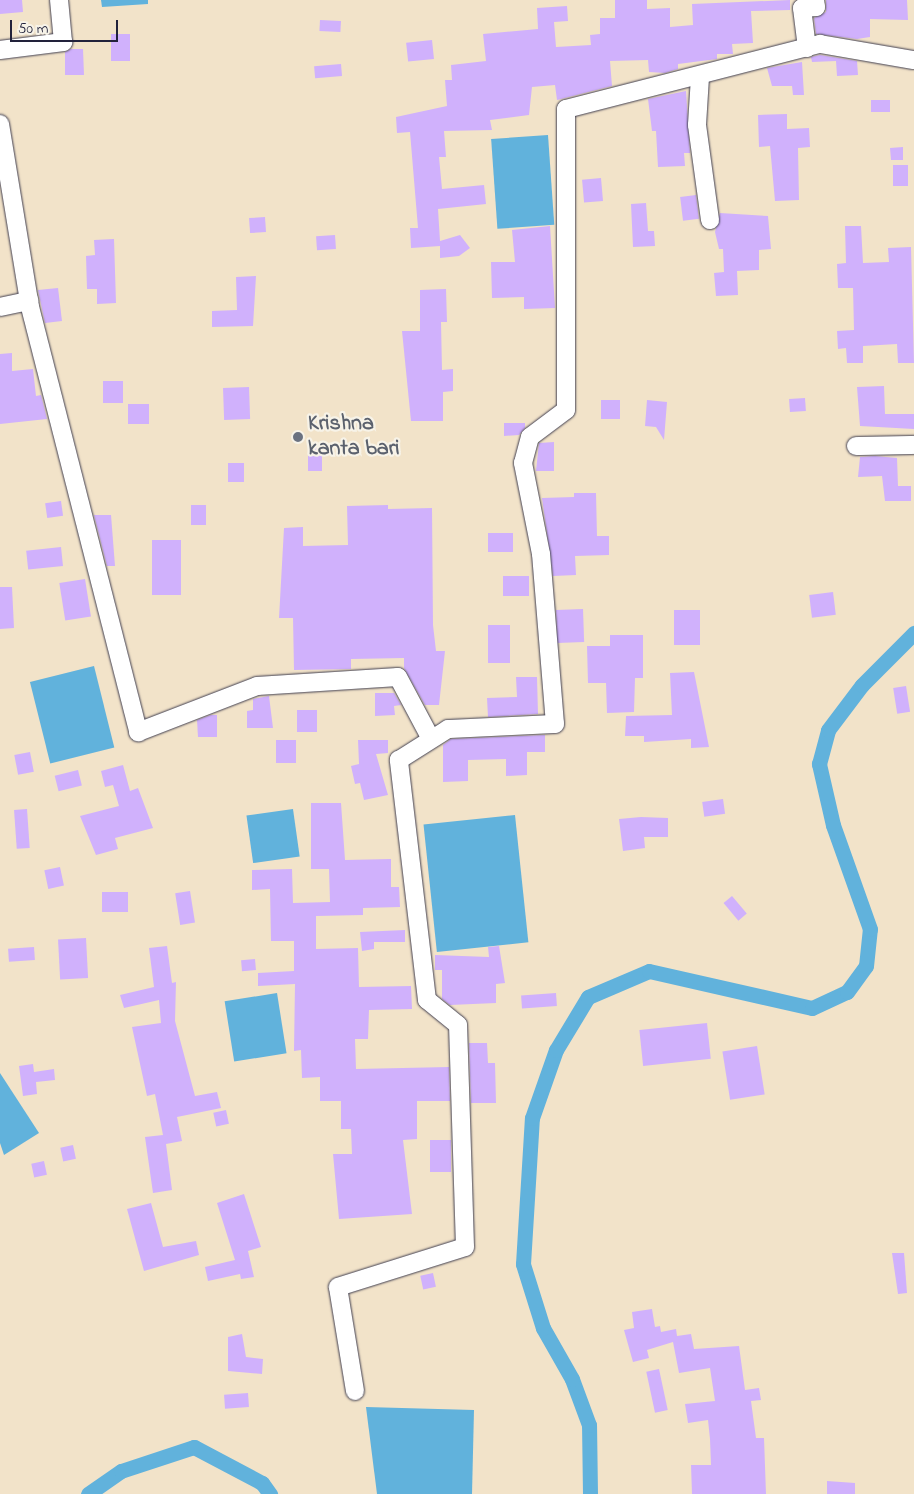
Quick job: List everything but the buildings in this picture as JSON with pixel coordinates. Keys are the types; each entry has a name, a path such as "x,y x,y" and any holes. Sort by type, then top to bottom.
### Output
{"street":[{"path":"0,50 63,42 59,0"},
{"path":"807,48 802,8 816,7 815,0"},
{"path":"355,1391 338,1287 465,1247 458,1025 427,1000 399,760 448,729 555,724 541,554 523,463 530,437 566,410 566,109 700,77 820,44 853,47 914,60"},
{"path":"700,77 697,124 710,220"},
{"path":"0,124 29,302 138,732 257,686 398,676 431,739"},
{"path":"0,307 29,302"},
{"path":"856,446 914,445"}],"water":[{"path":"101,0 148,0 148,4 102,7"},
{"path":"548,135 554,225 497,229 491,139"},
{"path":"94,666 114,748 50,763 30,682"},
{"path":"293,809 300,857 253,863 246,816"},
{"path":"515,815 528,942 437,952 424,825"},
{"path":"277,993 287,1053 234,1062 225,1001"},
{"path":"0,1073 39,1133 4,1155 0,1143"},
{"path":"366,1407 474,1410 472,1494 377,1494"}],"waterway":[{"path":"590,1494 589,1425 572,1379 543,1328 523,1264 532,1118 556,1050 588,997 649,971 812,1008 847,992 866,966 870,929 833,825 819,764 828,730 862,685 914,633"},
{"path":"88,1494 121,1471 194,1447 262,1483 270,1494"}],"place":[{"name":"Krishna kanta bari","path":"298,437"}]}
